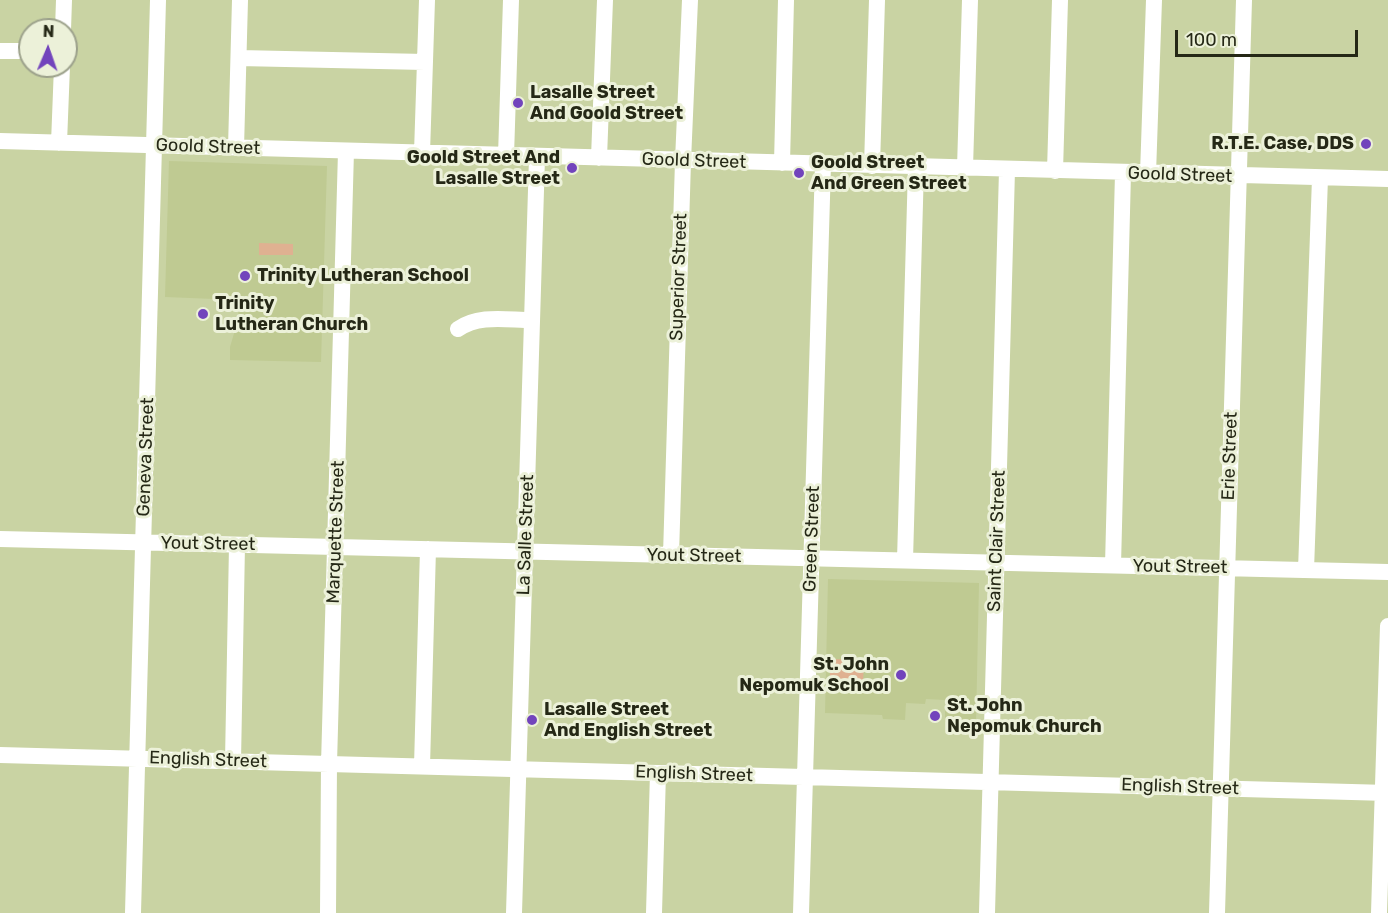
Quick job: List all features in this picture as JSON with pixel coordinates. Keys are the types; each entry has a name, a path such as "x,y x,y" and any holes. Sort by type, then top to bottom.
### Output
{"street":[{"path":"63,18 64,0"},
{"name":"Geneva Street","path":"133,913 158,0"},
{"path":"236,148 240,0"},
{"path":"422,153 427,0"},
{"path":"506,156 511,0"},
{"path":"599,158 605,0"},
{"name":"Superior Street","path":"671,555 690,0"},
{"path":"782,163 786,0"},
{"path":"872,166 877,0"},
{"path":"966,168 970,0"},
{"path":"1055,171 1060,0"},
{"path":"1148,174 1154,0"},
{"name":"Erie Street","path":"1217,913 1244,0"},
{"path":"0,51 18,51"},
{"path":"239,58 425,62"},
{"path":"59,143 62,78"},
{"name":"Goold Street","path":"0,141 1388,179"},
{"name":"Marquette Street","path":"328,913 329,764 346,151"},
{"name":"La Salle Street","path":"514,913 537,156"},
{"name":"Green Street","path":"801,913 823,164"},
{"path":"905,560 916,167"},
{"name":"Saint Clair Street","path":"987,913 1007,170"},
{"path":"1113,565 1123,173"},
{"path":"1306,570 1320,178"},
{"path":"458,329 469,321 481,319 532,320"},
{"name":"Yout Street","path":"0,539 1388,572"},
{"path":"232,761 237,545"},
{"path":"422,766 428,549"},
{"path":"1379,913 1385,793 1388,626"},
{"name":"English Street","path":"0,755 1385,793"},
{"path":"654,913 658,773"}],"shaded area":[{"name":"Trinity Lutheran School","path":"169,161 327,166 321,362 230,360 230,347 238,320 239,300 165,297"},
{"path":"259,243 293,244 293,255 259,255"},
{"name":"St. John Nepomuk School","path":"828,579 979,583 976,723 945,722 945,700 926,699 925,704 906,703 905,720 883,719 882,715 825,713"},
{"path":"830,659 864,660 863,683 830,682"}],"place":[{"name":"Lasalle Street And Goold Street","path":"518,103"},
{"name":"R.T.E. Case, DDS","path":"1366,144"},
{"name":"Goold Street And Lasalle Street","path":"572,168"},
{"name":"Goold Street And Green Street","path":"799,173"},
{"name":"Trinity Lutheran School","path":"245,276"},
{"name":"Trinity Lutheran Church","path":"203,314"},
{"name":"St. John Nepomuk School","path":"901,675"},
{"name":"St. John Nepomuk Church","path":"935,716"},
{"name":"Lasalle Street And English Street","path":"532,720"}]}
